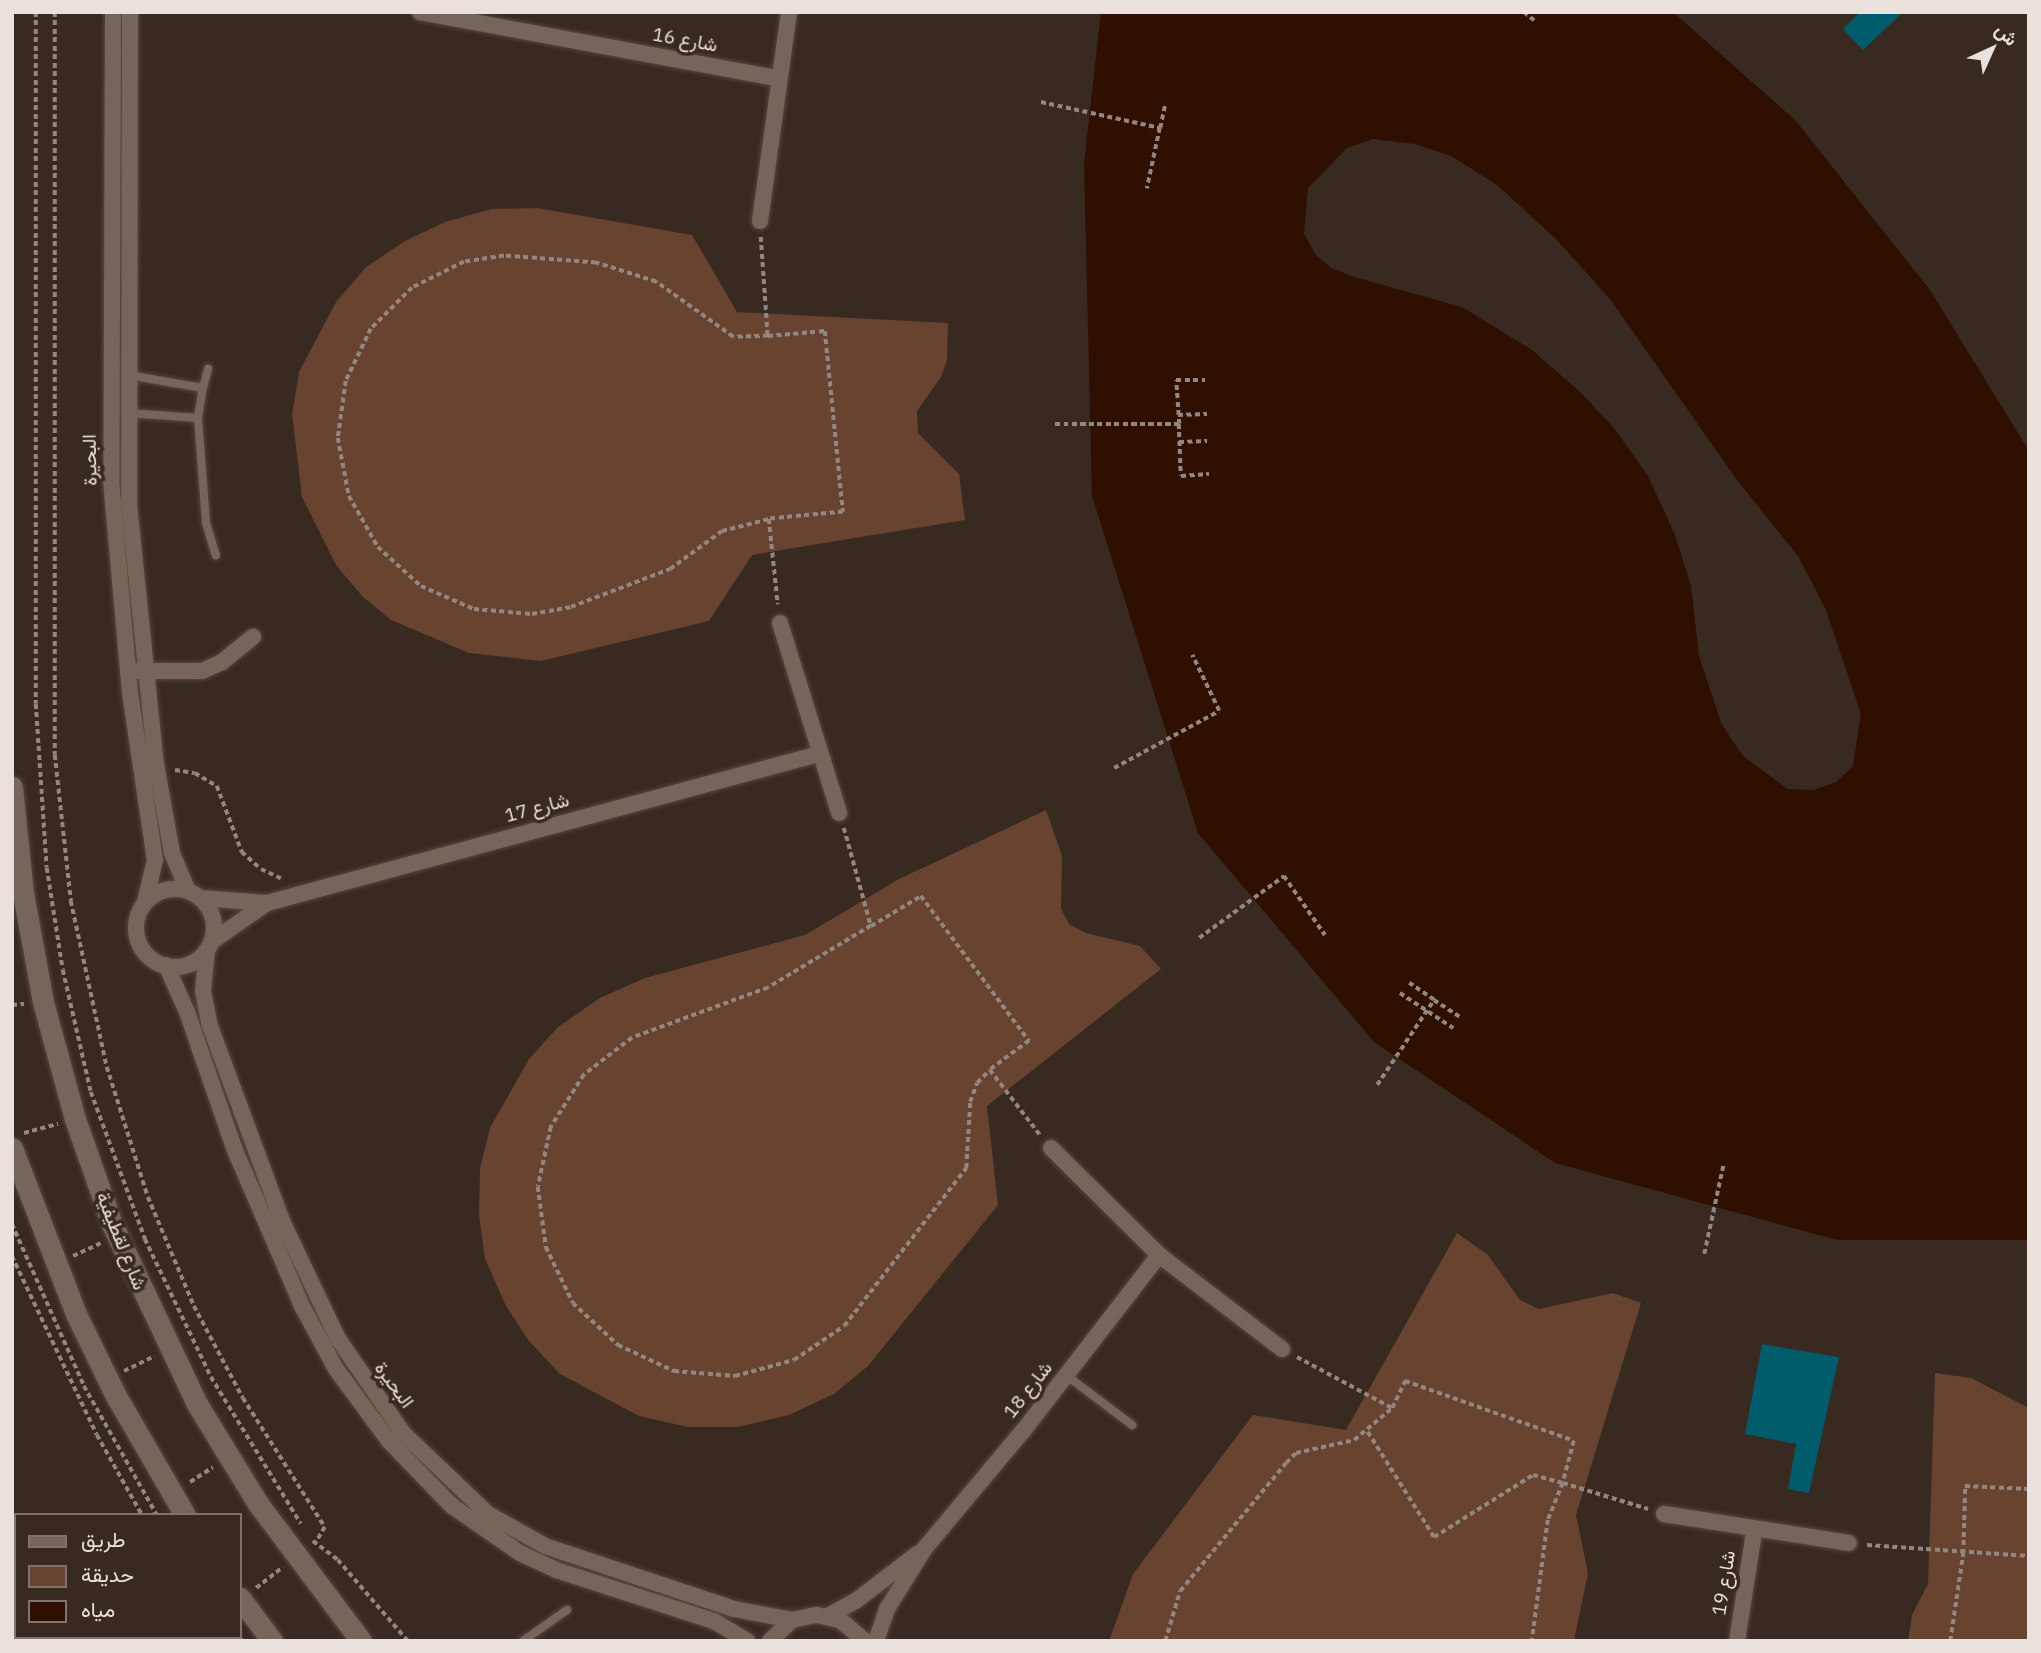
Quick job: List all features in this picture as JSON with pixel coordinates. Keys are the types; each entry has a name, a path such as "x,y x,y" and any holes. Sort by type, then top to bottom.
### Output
{"street":[{"name":"البحيرة","path":"113,12 111,480 128,670 155,860 145,902"},
{"name":"البحيرة","path":"130,12 129,504 156,764 169,835 194,894"},
{"name":"شارع 16","path":"420,12 777,78"},
{"path":"760,221 777,78 789,12"},
{"path":"111,227 129,225"},
{"path":"110,373 128,375"},
{"path":"780,623 839,813"},
{"path":"128,670 202,671 222,662 253,637"},
{"name":"شارع 17","path":"209,946 267,904 819,754"},
{"name":"شارع لقطيفية","path":"12,787 32,950 75,1119 117,1236 169,1349 229,1457 295,1557 361,1641"},
{"path":"160,891 194,894 211,913 209,946 193,962 166,965 148,956 138,940 136,920 145,902 160,891"},
{"name":"شارع 17","path":"194,894 267,904"},
{"name":"البحيرة","path":"209,946 204,1003 259,1164 337,1337 383,1420"},
{"name":"البحيرة","path":"166,965 243,1171 320,1340 383,1420 488,1514 606,1577 714,1621 747,1641"},
{"path":"12,1148 55,1264 107,1378 184,1513"},
{"path":"1051,1149 1159,1255 1282,1349"},
{"path":"243,1171 259,1164"},
{"name":"شارع 18","path":"876,1641 887,1609 925,1548 1066,1375 1159,1255"},
{"name":"شارع 19","path":"1664,1514 1754,1532 1849,1543"},
{"name":"شارع 19","path":"1737,1641 1754,1532"},
{"name":"شارع 18","path":"828,1616 857,1600 925,1548"},
{"name":"البحيرة","path":"606,1577 755,1615 793,1620 828,1616"},
{"path":"242,1602 272,1641"},
{"path":"828,1616 851,1626 865,1641"},
{"path":"770,1641 793,1620"}],"lane":[{"path":"208,369 198,418 206,523 216,555"},
{"path":"128,375 203,388"},
{"path":"128,413 198,418"},
{"path":"1066,1375 1132,1425"},
{"path":"523,1641 567,1610"}],"path":[{"path":"36,12 36,704 47,869 63,970 92,1092 145,1238 211,1377 302,1526"},
{"path":"55,12 55,755 71,901 107,1068 148,1197 194,1306 243,1398 325,1527 315,1544"},
{"path":"1524,12 1535,21"},
{"path":"1041,102 1160,128"},
{"path":"1147,189 1165,104"},
{"path":"760,221 768,336"},
{"path":"504,256 596,263 656,282 733,337 768,336 825,331 843,512 769,519 722,531 670,569 571,607 532,614 474,609 421,586 378,547 349,496 338,438 346,381 371,329 412,288 464,262 504,256"},
{"path":"1205,380 1176,380 1181,476 1209,474"},
{"path":"1178,415 1207,414"},
{"path":"1055,424 1179,424"},
{"path":"1180,442 1207,441"},
{"path":"769,519 780,623"},
{"path":"1114,768 1219,711 1192,655"},
{"path":"169,767 195,773 217,786 242,852 261,869 295,881"},
{"path":"839,813 871,926"},
{"path":"1199,938 1284,876 1325,934"},
{"path":"921,896 1029,1041 977,1083 970,1102 966,1168 844,1326 794,1360 734,1376 674,1371 618,1345 573,1303 546,1247 538,1187 551,1127 584,1075 632,1038 768,988 871,926 921,896"},
{"path":"1409,983 1460,1017"},
{"path":"1400,993 1453,1028"},
{"path":"1377,1085 1433,1000"},
{"path":"990,1070 1051,1149"},
{"path":"12,1136 75,1119"},
{"path":"1704,1254 1723,1166"},
{"path":"55,1264 117,1236"},
{"path":"12,1256 97,1435 141,1513"},
{"path":"107,1378 169,1349"},
{"path":"1282,1349 1392,1408"},
{"path":"1165,1641 1180,1591 1286,1463 1296,1453 1339,1444 1368,1432 1392,1408 1405,1381 1574,1441 1563,1483 1548,1520 1532,1641"},
{"path":"1368,1432 1434,1537 1533,1475 1664,1514"},
{"path":"172,1493 229,1457"},
{"path":"1950,1641 1963,1554 1965,1486 2029,1489"},
{"path":"309,1537 338,1560 408,1641"},
{"path":"1849,1543 1963,1554 2029,1556"},
{"path":"242,1597 295,1557"}],"green space":[{"path":"537,208 692,235 737,312 948,323 947,360 941,377 917,411 918,433 959,474 965,520 752,555 709,621 541,661 469,653 391,620 362,596 336,565 302,497 292,414 299,372 336,302 366,267 405,241 445,222 492,209"},
{"path":"1046,810 1062,856 1061,909 1069,924 1086,933 1140,946 1161,969 987,1106 998,1205 868,1366 834,1394 789,1415 738,1427 688,1427 639,1416 560,1374 529,1341 506,1306 485,1259 479,1215 480,1168 490,1128 529,1059 558,1027 600,998 645,978 805,935 899,879"},
{"path":"1457,1233 1488,1255 1520,1300 1539,1309 1613,1293 1641,1303 1576,1515 1588,1573 1574,1641 1109,1641 1133,1574 1253,1415 1346,1430"},
{"path":"1935,1373 1971,1378 2029,1408 2029,1641 1908,1641 1912,1615 1928,1584"}],"water":[{"path":"1101,12 1673,12 1796,121 1930,290 2029,451 2029,1240 1837,1240 1555,1163 1374,1042 1198,833 1092,496 1084,163","holes":["1373,139 1415,144 1451,156 1497,185 1556,239 1610,299 1737,480 1798,556 1826,610 1861,714 1853,766 1836,782 1813,790 1788,789 1743,756 1722,725 1699,656 1691,586 1675,535 1648,476 1614,428 1580,392 1532,350 1462,307 1354,277 1331,268 1316,255 1304,234 1308,188 1347,148"]}],"building":[{"path":"1860,12 1903,12 1863,50 1843,29"},
{"path":"1762,1344 1839,1357 1809,1493 1788,1489 1796,1444 1745,1434"}]}
